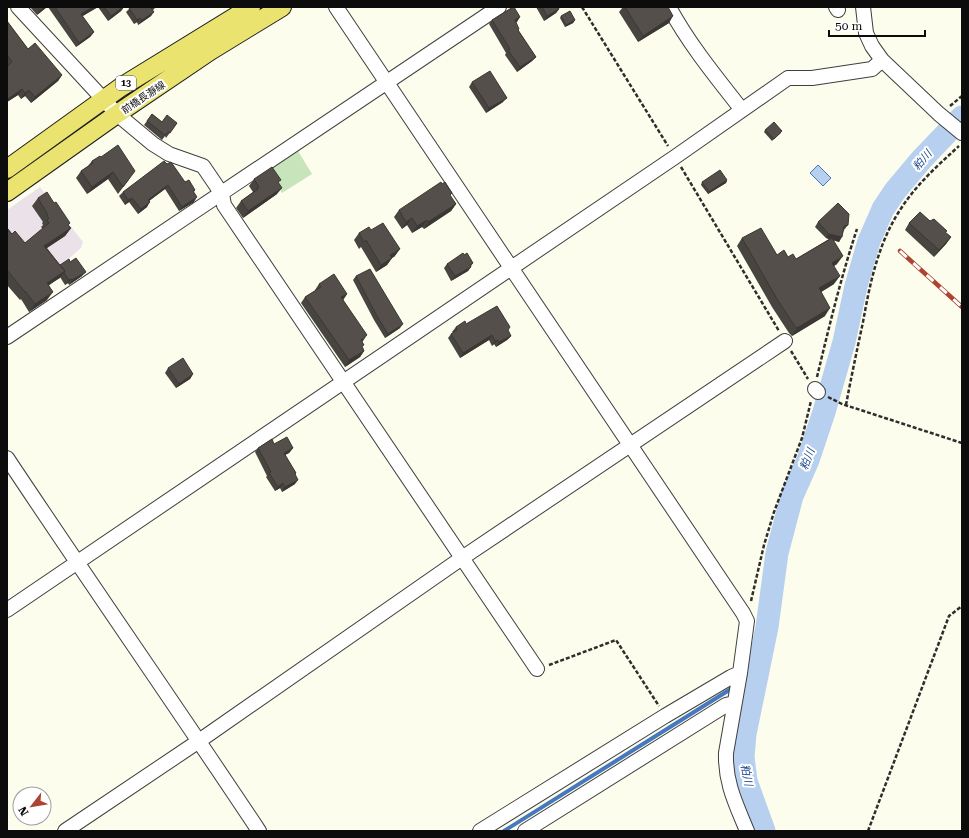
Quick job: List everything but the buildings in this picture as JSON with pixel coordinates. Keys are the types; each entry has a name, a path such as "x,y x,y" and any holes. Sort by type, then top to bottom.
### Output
{"main road":[{"name":"前橋長瀞線","path":"7,170 120,87 251,7"},
{"name":"前橋長瀞線","path":"7,192 117,114 210,51 282,7"}],"street":[{"path":"18,7 117,114 153,144 169,154 203,166 222,194 224,205 537,669"},
{"path":"336,7 747,621 726,753 726,774 747,831"},
{"path":"7,338 499,7"},
{"path":"669,7 695,48 742,110"},
{"path":"863,7 866,33 872,46 882,60 962,133"},
{"path":"7,610 675,157 788,78 812,78 872,69 882,60"},
{"path":"65,831 462,558 785,341"},
{"path":"7,458 76,562 199,740 259,831"},
{"path":"485,830 665,716 737,686"},
{"path":"525,831 726,705 737,686"}],"path":[{"path":"582,7 675,157 816,391"},
{"path":"846,405 872,277 879,253 888,232 899,211 916,187 962,143"},
{"path":"747,621 764,545 772,518 802,438 816,391 839,289 857,229"},
{"path":"842,404 962,443"},
{"path":"868,831 949,616 962,606"},
{"path":"537,669 616,640 665,716"}],"shaded area":[{"path":"40,187 83,242 81,248 21,301 7,285 7,210"}],"green space":[{"path":"298,151 312,174 282,193 268,170"}],"water":[{"path":"818,165 831,178 823,186 810,173"}],"waterway":[{"name":"粕川","path":"764,831 746,781 743,757 745,734 767,627 777,553 792,496 808,460 824,412 844,342 856,286 869,241 883,209 895,191 921,160 962,117"},
{"path":"741,682 756,673"},
{"path":"504,831 734,687"}],"railway":[{"path":"900,251 962,307"}]}
